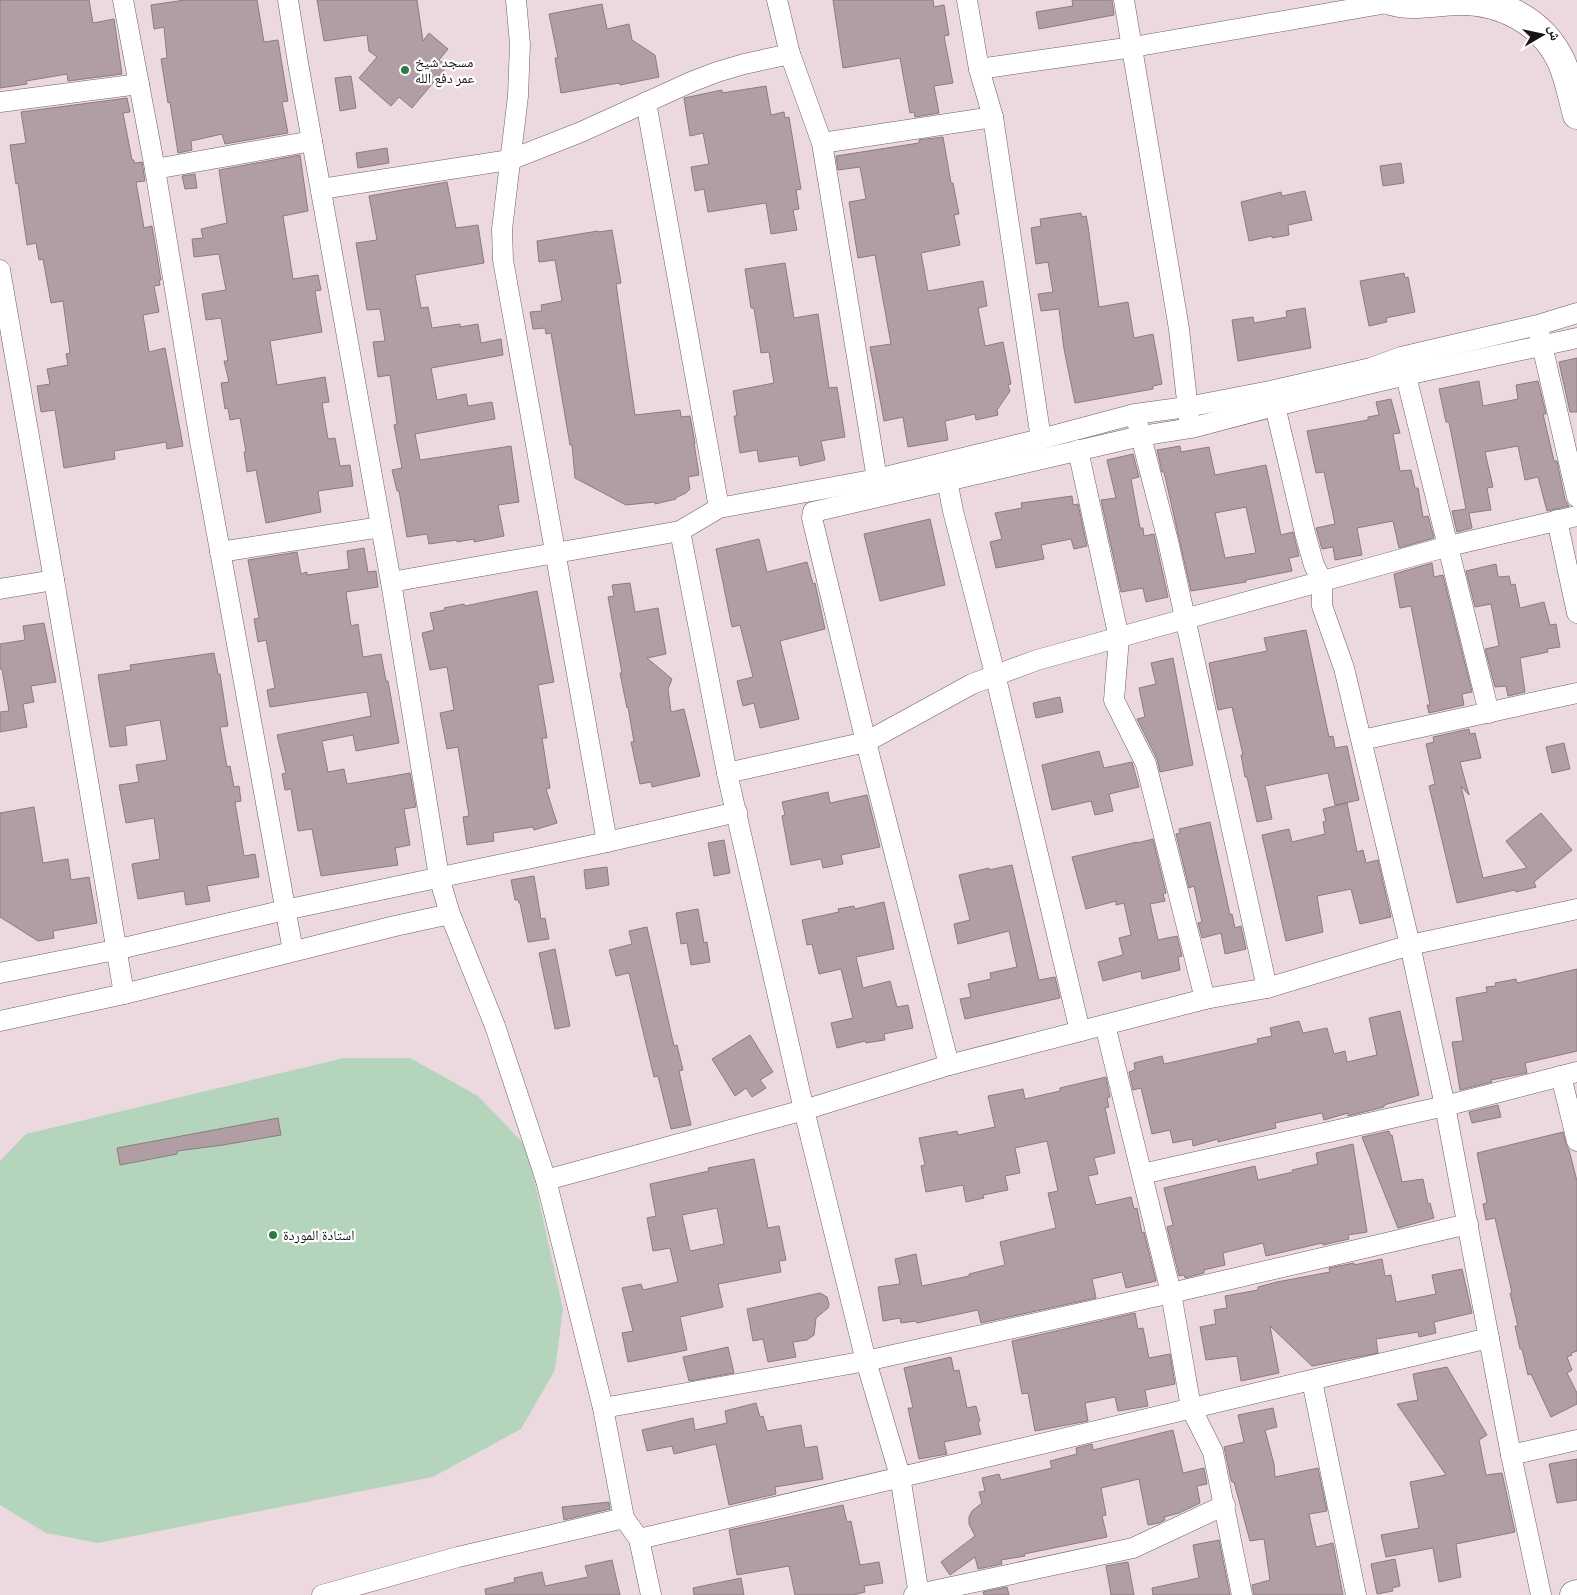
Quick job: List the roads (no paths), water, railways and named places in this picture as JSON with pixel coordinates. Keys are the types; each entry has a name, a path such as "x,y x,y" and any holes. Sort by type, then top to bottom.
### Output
{"street":[{"path":"123,0 155,169 220,552 293,951"},
{"path":"288,0 392,582 439,877 450,914 495,1026 546,1180 603,1408 624,1518 639,1539 651,1595"},
{"path":"516,0 520,44 518,96 502,229 503,260 607,842"},
{"path":"777,0 790,54 822,143 877,479"},
{"path":"967,0 979,70 993,117 1041,439"},
{"path":"1124,0 1179,329 1191,428"},
{"path":"979,70 1133,47 1391,1 1410,4 1471,0 1506,9 1524,18 1539,30 1552,46 1561,63 1577,114"},
{"path":"321,189 510,160 581,132 717,72 790,54"},
{"path":"0,102 139,84"},
{"path":"646,102 719,508"},
{"path":"822,143 993,117"},
{"path":"155,169 312,141"},
{"path":"0,270 124,994"},
{"path":"949,1065 866,742 813,512 1141,436 1191,428 1275,406 1577,313"},
{"path":"1538,325 1577,497"},
{"path":"392,582 680,531 719,508 877,479 1136,414 1187,407 1270,391 1371,368 1403,366 1577,338"},
{"path":"1403,366 1489,714"},
{"path":"1275,406 1305,533 1314,565 1322,581 1322,606 1344,668 1410,945 1445,1106 1489,1338 1541,1595"},
{"path":"1136,414 1168,541 1267,988"},
{"path":"1078,450 1119,638 1114,700 1146,764 1206,999"},
{"path":"946,480 995,674 1080,1031"},
{"path":"727,773 866,742 914,717 952,694 995,674 1037,660 1449,546 1577,516"},
{"path":"1557,520 1577,613"},
{"path":"220,552 381,527"},
{"path":"680,531 727,773 804,1110 866,1361 900,1476 917,1595 1133,1548 1225,1505"},
{"path":"0,589 54,580"},
{"path":"1362,740 1489,714 1577,693"},
{"path":"0,973 115,950 285,910 607,842 737,812"},
{"path":"546,1180 804,1110 949,1065 1206,999 1267,988 1410,945 1577,909"},
{"path":"0,1021 124,994 450,914"},
{"path":"1105,1025 1171,1292 1191,1408 1212,1452 1225,1505 1242,1595"},
{"path":"1142,1174 1445,1106 1569,1074 1577,1140"},
{"path":"603,1408 866,1361 1468,1224"},
{"path":"639,1539 1489,1338"},
{"path":"1312,1381 1356,1595"},
{"path":"1512,1455 1577,1440"},
{"path":"322,1595 458,1557 624,1518"}],"place":[{"name":"مسجد شيخ عمر دفع الله","path":"405,70"},
{"name":"استادة الموردة","path":"273,1235"}]}
